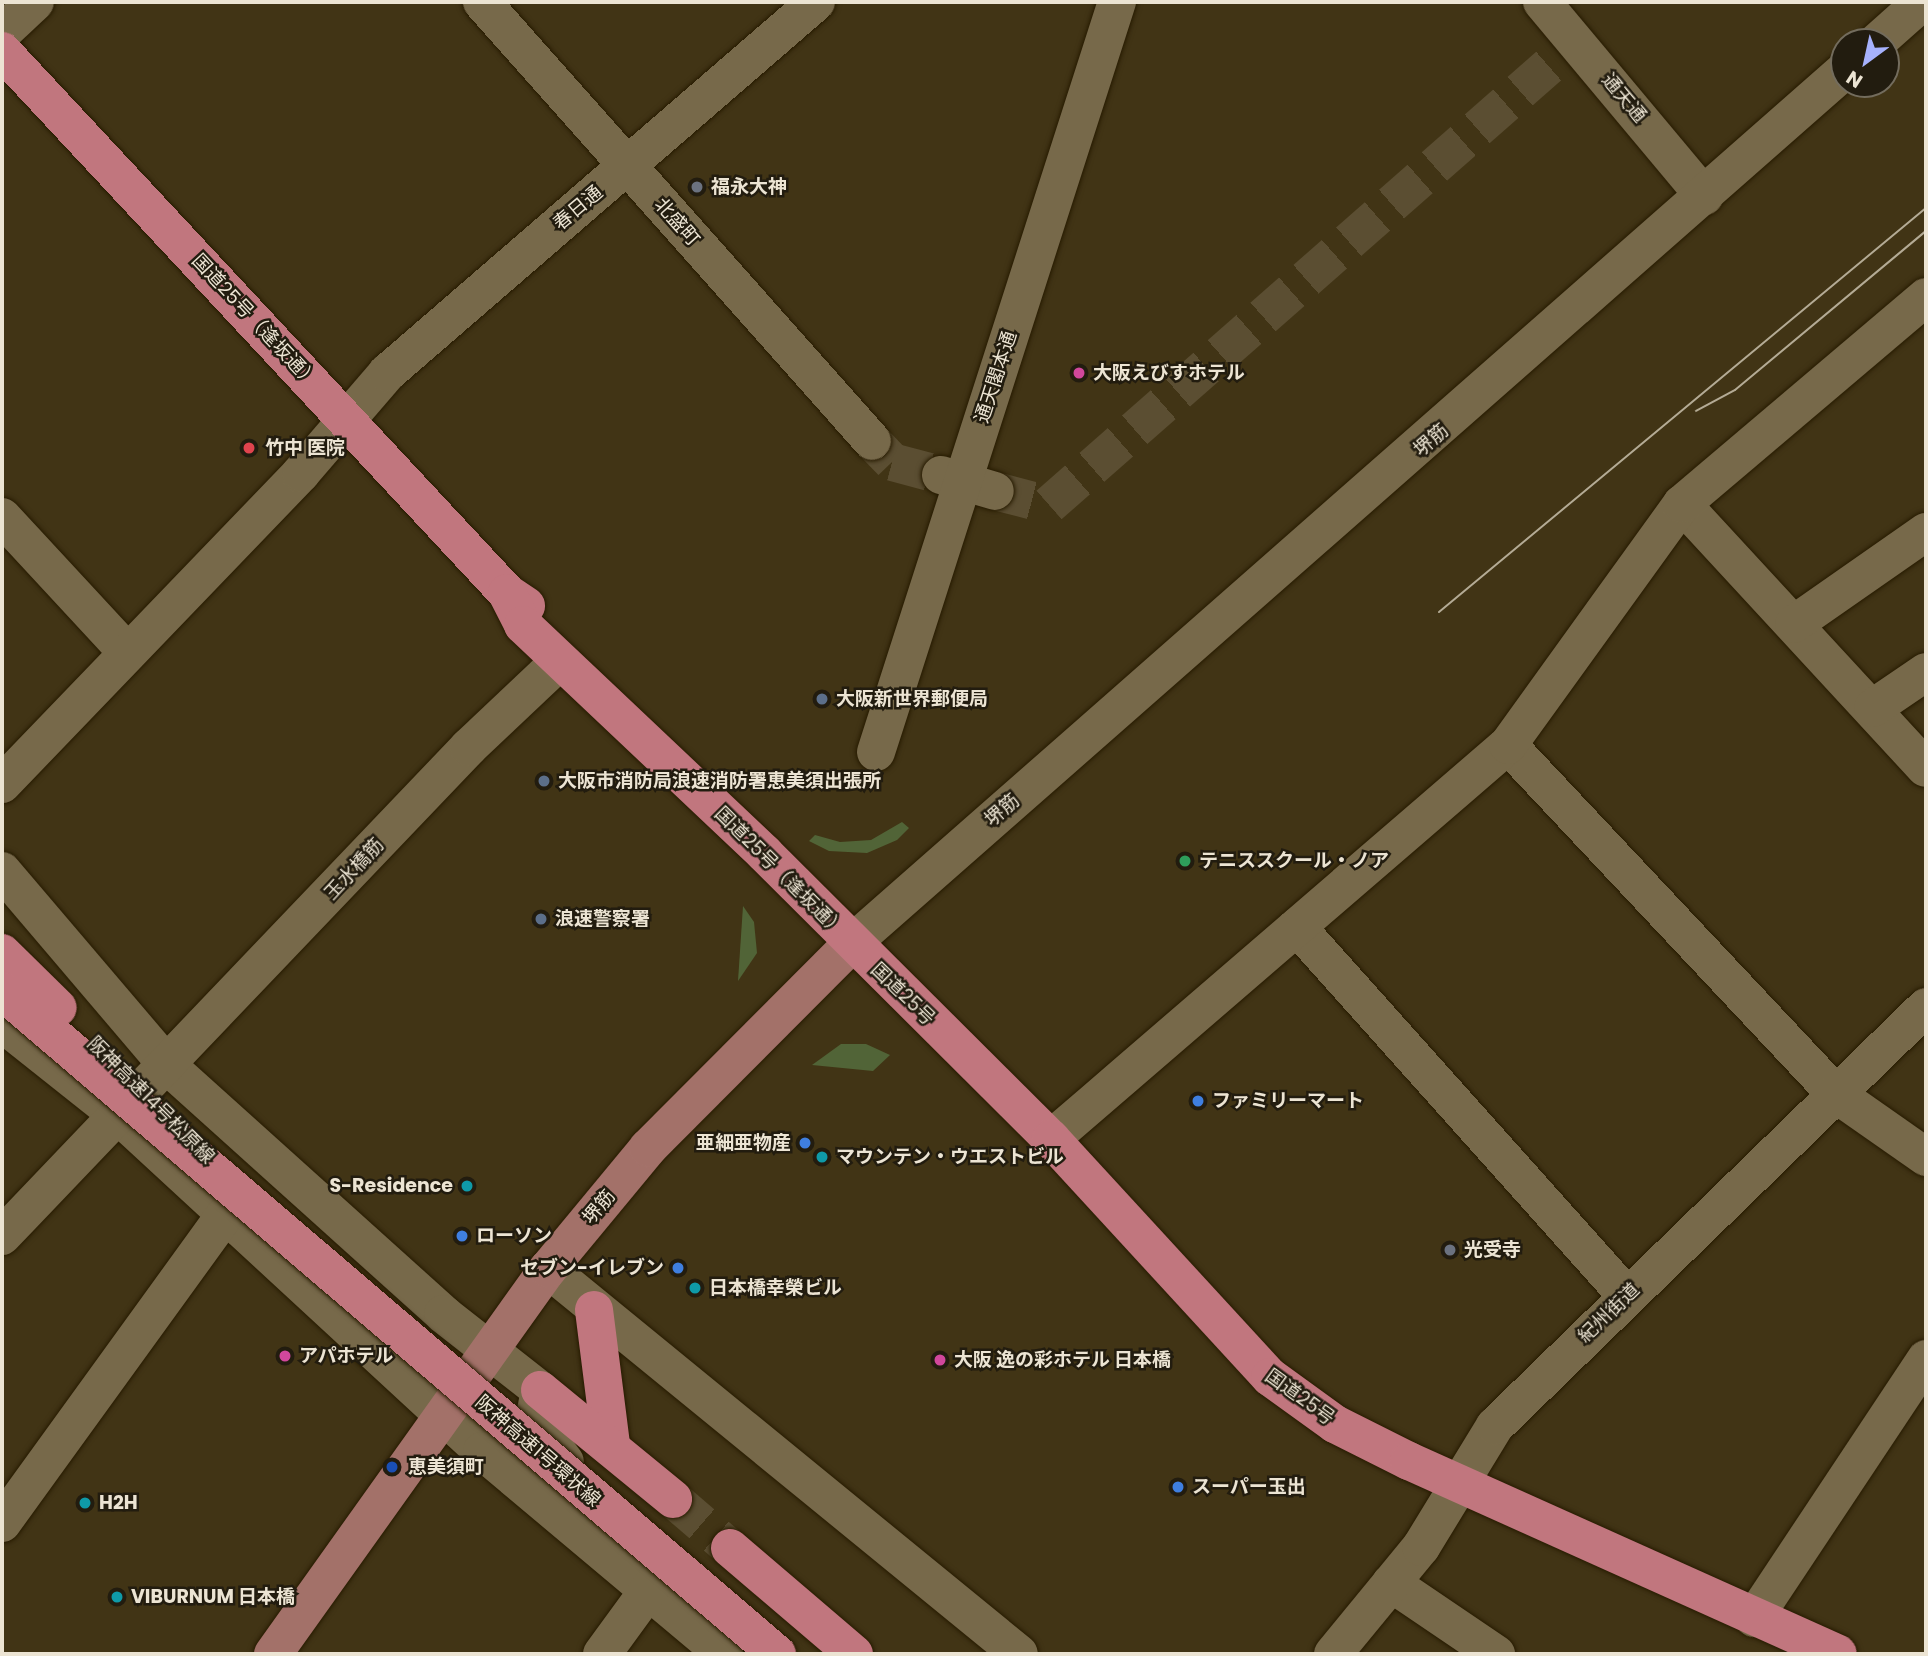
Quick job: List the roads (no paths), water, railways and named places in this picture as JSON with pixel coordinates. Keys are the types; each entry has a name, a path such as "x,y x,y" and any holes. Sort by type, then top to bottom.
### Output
{"highway":[{"name":"国道25号（逢坂通）","path":"2,51 507,593 536,613 596,677 618,713"},
{"name":"国道25号（逢坂通）","path":"507,593 523,625 559,662 618,713 851,944"},
{"name":"国道25号","path":"851,944 1051,1139 1269,1377 1335,1424 1462,1487 1838,1654"},
{"name":"阪神高速14号松原線","path":"2,953 300,1248"},
{"path":"2,991 300,1248"},
{"name":"阪神高速1号環状線","path":"300,1248 777,1654"},
{"path":"594,1310 611,1446"},
{"path":"540,1390 673,1499"},
{"path":"735,1552 854,1654"}],"main road":[{"name":"堺筋","path":"274,1654 548,1269 657,1138 851,944"}],"street":[{"path":"2,33 35,2"},
{"name":"北盛町","path":"482,2 873,441"},
{"name":"春日通","path":"2,784 128,653 387,373 816,2"},
{"name":"通天閣本通","path":"876,752 966,482 1117,2"},
{"name":"通天通","path":"1542,2 1567,48 1704,197"},
{"path":"1893,28 1922,2"},
{"name":"堺筋","path":"851,944 1830,84"},
{"path":"1051,1139 1508,745 1682,504 1926,297"},
{"path":"1682,504 1926,768"},
{"path":"2,517 128,653"},
{"path":"1794,624 1926,532"},
{"name":"玉水橋筋","path":"119,1116 525,694 559,662"},
{"path":"1873,708 1926,672"},
{"path":"1508,745 1836,1094 1926,1157"},
{"path":"2,870 177,1056 489,1350 540,1390 534,1420 541,1432 657,1580 724,1654"},
{"path":"1297,927 1627,1296"},
{"name":"紀州街道","path":"1334,1654 1462,1487 1495,1426 1926,1007"},
{"path":"2,1023 119,1116 224,1216 523,1485 762,1654"},
{"path":"2,1236 119,1116"},
{"path":"2,1524 224,1216"},
{"path":"548,1269 594,1310 1019,1654"},
{"path":"1754,1618 1926,1359"},
{"path":"523,1485 521,1457 551,1419 576,1417"},
{"path":"602,1654 657,1580"},
{"path":"1391,1583 1496,1654"}],"tunnel":[{"path":"995,491 1049,505 1560,56"},
{"path":"872,441 892,462 941,475"},
{"path":"673,1499 730,1548"}],"tram line":[{"path":"1439,612 1926,208"},
{"path":"1696,411 1735,390 1926,231"}],"place":[{"name":"福永大神","path":"697,187"},
{"name":"大阪えびすホテル","path":"1079,373"},
{"name":"竹中 医院","path":"249,448"},
{"name":"大阪新世界郵便局","path":"822,699"},
{"name":"大阪市消防局浪速消防署恵美須出張所","path":"544,781"},
{"name":"テニススクール・ノア","path":"1185,861"},
{"name":"浪速警察署","path":"541,919"},
{"name":"ファミリーマート","path":"1198,1101"},
{"name":"亜細亜物産","path":"805,1143"},
{"name":"マウンテン・ウエストビル","path":"822,1157"},
{"name":"S-Residence","path":"467,1186"},
{"name":"ローソン","path":"462,1236"},
{"name":"光受寺","path":"1450,1250"},
{"name":"セブン-イレブン","path":"678,1268"},
{"name":"日本橋幸榮ビル","path":"695,1288"},
{"name":"アパホテル","path":"285,1356"},
{"name":"大阪 逸の彩ホテル 日本橋","path":"940,1360"},
{"name":"恵美須町","path":"392,1467"},
{"name":"スーパー玉出","path":"1178,1487"},
{"name":"H2H","path":"85,1503"},
{"name":"VIBURNUM 日本橋","path":"117,1597"}]}
